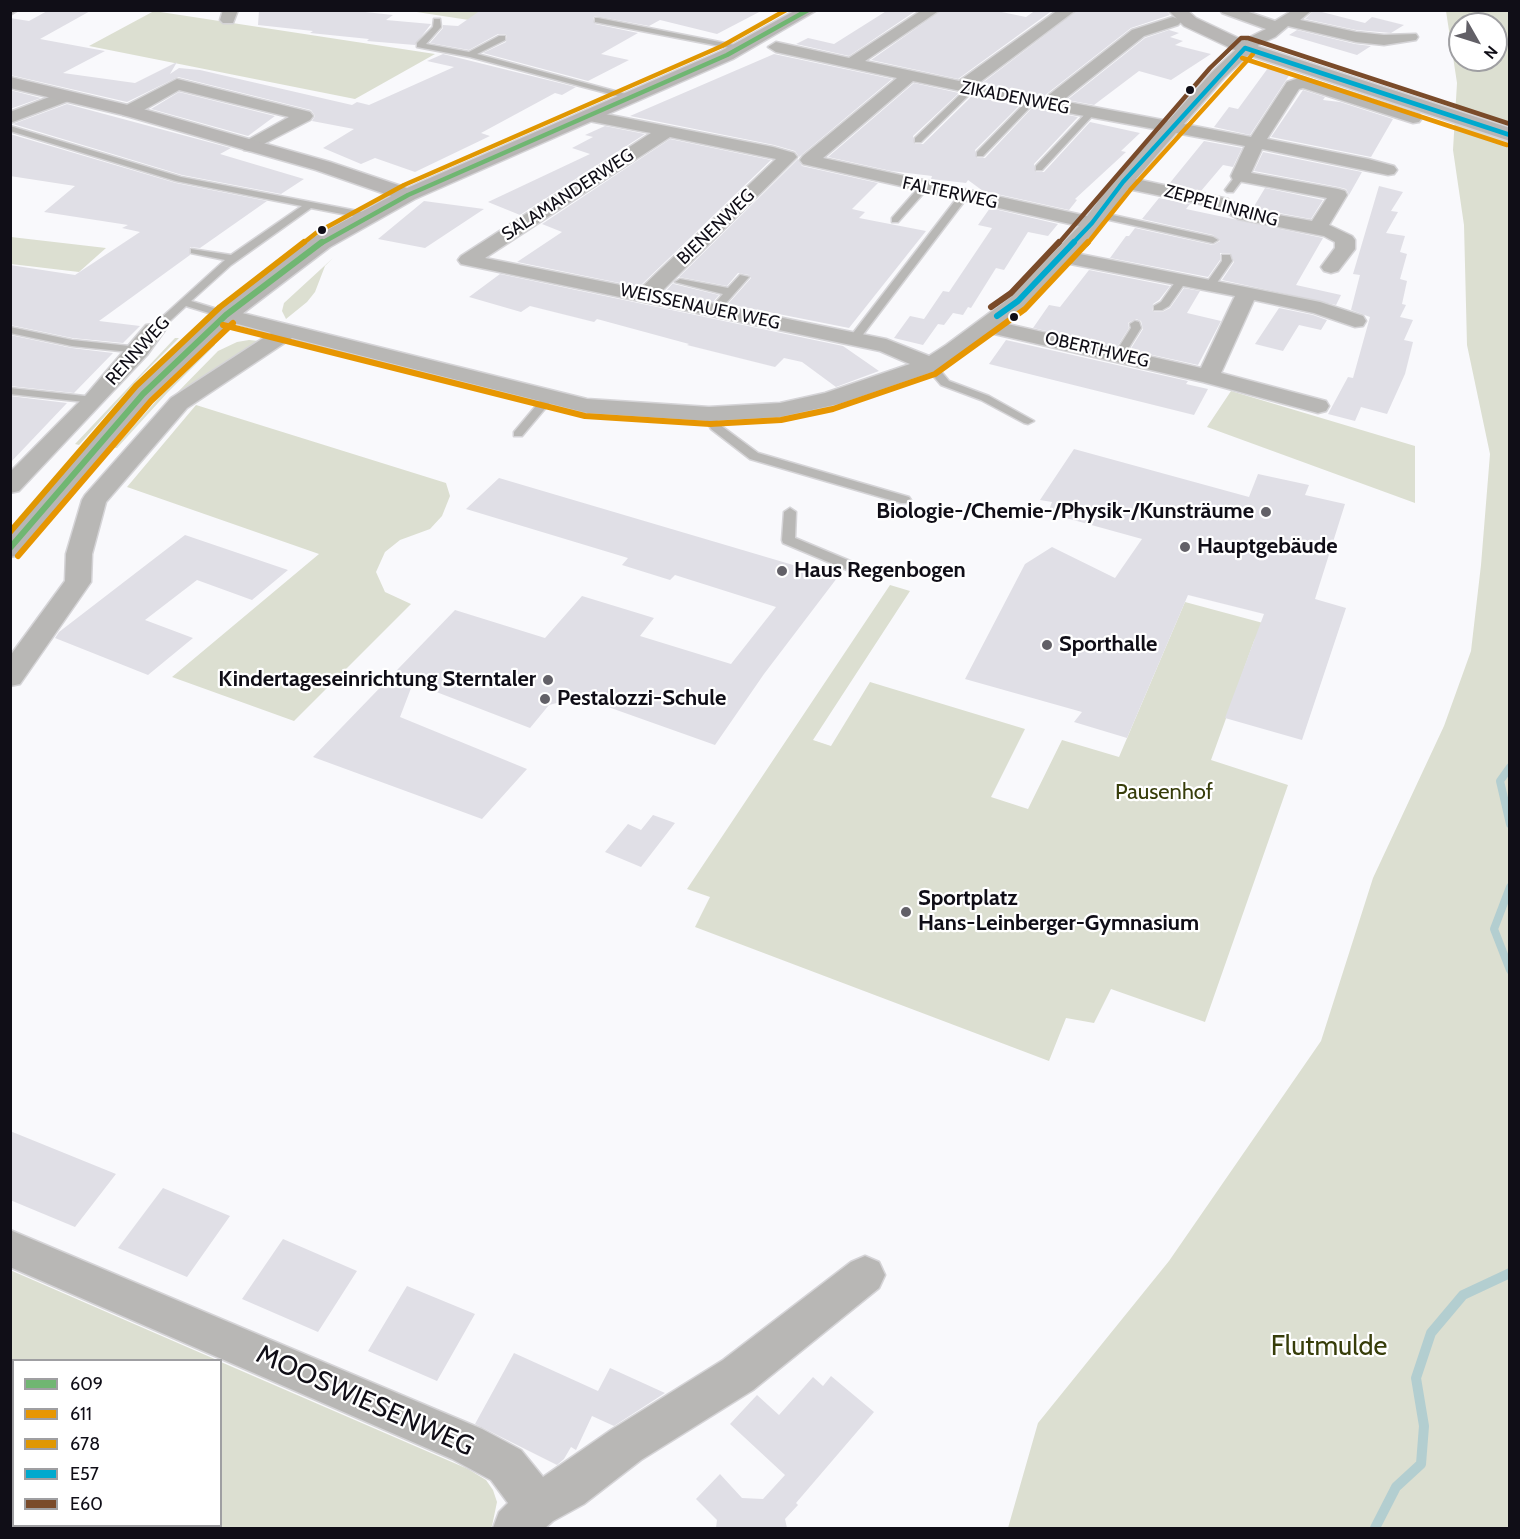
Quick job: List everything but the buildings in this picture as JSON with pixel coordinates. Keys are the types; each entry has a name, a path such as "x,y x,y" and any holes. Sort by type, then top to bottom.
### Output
{"main road":[{"name":"RENNWEG","path":"10,549 143,394 226,315 314,248 408,195 740,48 809,10"},
{"path":"1174,16 1245,48 1509,135"},
{"path":"10,82 129,111 323,166 408,195"}],"street":[{"path":"850,64 933,10"},
{"path":"967,88 1069,10"},
{"path":"1227,10 1281,24 1356,38 1384,40 1410,37"},
{"path":"226,315 587,406 709,414 780,410 831,399 930,365 954,350 1018,301 1095,219 1124,182 1218,75 1254,41 1269,34 1305,10"},
{"path":"1040,103 1138,33 1174,16"},
{"name":"ZIKADENWEG","path":"776,47 1040,103 1388,170"},
{"name":"FALTERWEG","path":"909,76 809,160 924,187 1095,219"},
{"path":"1255,144 1293,86 1302,82 1413,118"},
{"path":"129,111 177,84 304,116 250,146"},
{"path":"10,118 65,96"},
{"path":"590,116 667,131"},
{"name":"BIENENWEG","path":"645,296 788,157 667,131"},
{"name":"SALAMANDERWEG","path":"468,260 667,131"},
{"name":"ZEPPELINRING","path":"1255,144 1235,183 1338,195 1318,228"},
{"name":"ZEPPELINRING","path":"1124,182 1221,203 1238,213 1249,216 1331,232 1345,240 1344,249 1331,267"},
{"path":"1060,256 1320,308 1355,321"},
{"name":"WEISSENAUER WEG","path":"468,260 886,346 930,365"},
{"path":"1208,376 1247,292"},
{"name":"OBERTHWEG","path":"985,325 1208,376 1318,406"},
{"name":"RENNWEG","path":"13,480 94,400 154,330"},
{"path":"10,677 78,582 79,554 94,500 179,404 287,332"},
{"name":"MOOSWIESENWEG","path":"10,1248 467,1444 506,1465 526,1517 626,1445 738,1375 865,1275"}],"lane":[{"path":"598,20 740,48"},
{"path":"437,21 437,27 420,45 470,55 633,97"},
{"path":"470,55 502,38"},
{"path":"918,140 967,88"},
{"path":"980,154 1040,103"},
{"path":"1039,168 1091,113"},
{"path":"10,128 179,179 368,216"},
{"path":"895,219 924,187"},
{"path":"854,339 964,195"},
{"name":"RENNWEG","path":"154,330 230,261 309,205"},
{"path":"1095,219 1213,240"},
{"path":"192,254 230,261"},
{"path":"1210,285 1227,261 1226,257"},
{"path":"714,310 744,277"},
{"path":"1158,308 1166,304 1182,280"},
{"path":"680,282 730,292"},
{"name":"RENNWEG","path":"183,302 226,315"},
{"path":"1119,355 1136,328 1135,324"},
{"path":"10,330 72,343 139,350"},
{"path":"930,365 945,383 985,398 1028,421"},
{"name":"RENNWEG","path":"10,391 94,400"},
{"path":"518,434 549,396"},
{"path":"709,414 715,427 754,456 906,500"},
{"path":"790,512 788,540 869,574"}],"green space":[{"path":"154,11 435,54 355,99 89,46"},
{"path":"410,11 521,11 495,24"},
{"name":"Flutmulde","path":"1446,11 1509,11 1509,1528 1008,1528 1038,1423 1169,1261 1321,1041 1373,878 1444,726 1471,651 1490,454 1467,345 1464,225 1453,150 1457,83 1455,72 1508,72 1508,12 1448,12 1448,24"},
{"path":"11,237 106,248 79,272 11,264"},
{"path":"333,258 325,266 315,292 307,302 286,319 282,311 284,303"},
{"path":"175,338 179,338 140,377 79,445 75,444"},
{"path":"249,340 269,342 163,407 218,351 237,342"},
{"path":"215,342 215,345 117,448 114,448 165,391"},
{"path":"1231,391 1415,446 1415,503 1207,427"},
{"path":"196,405 446,483 450,496 442,516 430,529 400,540 385,552 376,572 385,592 411,604 294,721 172,677 319,554 127,487"},
{"name":"Pausenhof","path":"890,585 910,591 813,740 831,746 870,682 1025,729 991,797 1028,809 1062,740 1119,757 1185,602 1263,623 1254,641 1211,760 1288,785 1205,1022 1111,989 1094,1023 1066,1018 1049,1061 695,927 710,897 687,889"},
{"path":"10,1270 215,1359 12,1359 12,1527 222,1527 222,1362 468,1469 486,1480 497,1502 491,1528 11,1528"}],"waterway":[{"path":"1510,767 1500,781 1510,824"},
{"path":"1510,887 1494,929 1510,970"},
{"path":"1375,1528 1396,1487 1421,1464 1424,1426 1416,1378 1431,1333 1463,1295 1510,1273"}],"transit line":[{"name":"678","path":"10,532 136,386 220,307 316,233 404,185 722,46 786,10"},
{"name":"609","path":"10,548 143,394 226,315 322,242 408,195 727,55 808,10"},
{"name":"E60","path":"991,307 1011,293 1084,216 1115,175 1210,68 1241,38 1248,38 1510,124"},
{"name":"E57","path":"997,316 1018,301 1092,223 1123,182 1245,48 1510,135"},
{"name":"611","path":"223,325 585,416 710,424 781,420 833,409 935,374 1025,309 1100,230 1131,189 1253,54"},
{"name":"611","path":"1242,58 1507,145"},
{"name":"611","path":"18,556 151,401 233,323"}],"place":[{"name":"Biologie-/Chemie-/Physik-/Kunsträume","path":"1266,512"},
{"name":"Hauptgebäude","path":"1185,547"},
{"name":"Haus Regenbogen","path":"782,571"},
{"name":"Sporthalle","path":"1047,645"},
{"name":"Kindertageseinrichtung Sterntaler","path":"548,680"},
{"name":"Pestalozzi-Schule","path":"545,699"},
{"name":"Sportplatz Hans-Leinberger-Gymnasium","path":"906,912"}]}
